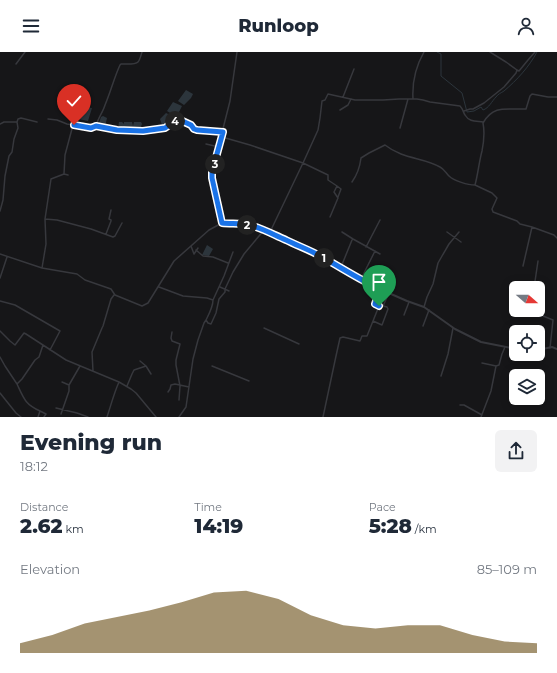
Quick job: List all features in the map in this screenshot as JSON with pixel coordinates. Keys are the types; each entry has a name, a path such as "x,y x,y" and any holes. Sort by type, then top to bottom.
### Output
{"street":[{"path":"16,64 25,52"},
{"path":"96,126 120,65 137,63 142,52"},
{"path":"222,223 212,172 230,101 237,52"},
{"path":"413,99 413,80 424,52"},
{"path":"490,52 517,70"},
{"path":"464,111 473,109 486,102 504,87 517,70 519,71 535,52"},
{"path":"343,97 354,69"},
{"path":"270,232 316,134 322,101 325,100 328,94 351,99 383,100 408,98 460,106 469,120 483,122"},
{"path":"483,122 488,116 497,110 526,109 532,94 557,97"},
{"path":"400,128 408,98"},
{"path":"340,110 348,105 351,99"},
{"path":"0,124 4,122 17,122 18,119 21,118 37,122"},
{"path":"48,119 91,128 96,126 117,130 143,131 165,128 178,119 191,125 197,130 223,132"},
{"path":"0,211 9,156 12,152 14,139 18,128 17,122"},
{"path":"475,185 484,139 485,131 483,122"},
{"path":"64,174 65,155 74,125"},
{"path":"222,137 303,163 328,176 328,180 341,189 330,217"},
{"path":"206,144 219,147"},
{"path":"352,182 356,176 361,158 385,145 402,155 439,166 451,178 475,185 492,193 497,198 492,209 493,212 517,221 520,224 554,235 557,238"},
{"path":"42,268 46,244 45,219 52,179 64,174 68,175"},
{"path":"337,186 334,192 338,198"},
{"path":"106,234 111,221 109,219 111,210"},
{"path":"45,219 57,220 113,237 116,236 122,223"},
{"path":"366,246 380,220"},
{"path":"0,254 42,268 77,274 85,280 111,289 115,294 142,306 148,303 174,261 209,230 222,223 250,225 306,248 341,267 349,274 366,283 424,307 453,327 481,342 509,348"},
{"path":"523,266 532,227"},
{"path":"206,320 208,323 212,323 219,299 225,292 233,272 244,254 264,230"},
{"path":"342,232 380,254"},
{"path":"447,232 461,242"},
{"path":"424,307 433,284 438,264 449,244 460,232"},
{"path":"341,267 353,239"},
{"path":"191,246 194,254 198,248"},
{"path":"196,250 203,256 213,257 228,262"},
{"path":"361,279 375,251"},
{"path":"180,417 186,407 193,359 198,340 210,313 213,300 232,252"},
{"path":"0,278 7,257"},
{"path":"535,281 538,261"},
{"path":"158,287 183,296 213,300"},
{"path":"219,287 229,291"},
{"path":"373,321 382,325 388,309 387,307 375,304 380,289"},
{"path":"383,306 389,293"},
{"path":"93,371 92,352 115,294"},
{"path":"0,301 15,305 60,331 50,350"},
{"path":"404,315 409,302"},
{"path":"323,417 340,338 343,337 360,341 362,336 367,336 379,306"},
{"path":"423,326 429,310"},
{"path":"545,317 553,320 550,348"},
{"path":"441,376 448,354 453,327"},
{"path":"264,328 299,344"},
{"path":"0,331 10,342 15,345 24,333 66,360 119,382 136,393 156,417"},
{"path":"172,332 172,341 180,344 176,360 179,400"},
{"path":"18,384 35,360 39,357 43,345"},
{"path":"460,405 464,405 482,416 491,391 496,366 499,365 505,348"},
{"path":"545,349 557,349"},
{"path":"0,357 18,384 26,402 33,408 46,414 44,417"},
{"path":"140,361 146,366 151,374"},
{"path":"482,363 496,366"},
{"path":"61,414 69,391 69,385 80,366"},
{"path":"127,387 134,370 146,366"},
{"path":"212,366 249,381"},
{"path":"62,382 69,385"},
{"path":"107,417 119,382"},
{"path":"168,392 171,385 189,386"},
{"path":"0,393 21,417"},
{"path":"56,408 88,417"},
{"path":"38,417 40,411"}],"shaded area":[{"path":"186,90 193,94 184,105 178,101"},
{"path":"173,102 182,106 177,116 167,111"},
{"path":"82,107 92,108 88,121 78,119"},
{"path":"166,113 175,119 163,128 160,119"},
{"path":"103,116 107,118 105,127 98,126 101,117"},
{"path":"119,122 124,124 124,122 132,122 133,126 134,122 141,122 142,124 139,131 133,131 132,128 130,131 124,129 123,126 118,128"},
{"path":"207,245 213,249 209,256 202,255"}],"waterway":[{"path":"437,52 441,54 441,76 462,93 467,112 474,111 481,107 483,110 487,108 498,95 509,87 522,73 537,52"}],"route":[{"path":"74,125 91,128 96,126 117,130 143,131 165,128 178,119 191,125 197,130 223,132 212,172 222,223 250,225 306,248 341,267 349,274 380,289 375,304 379,306"}]}
